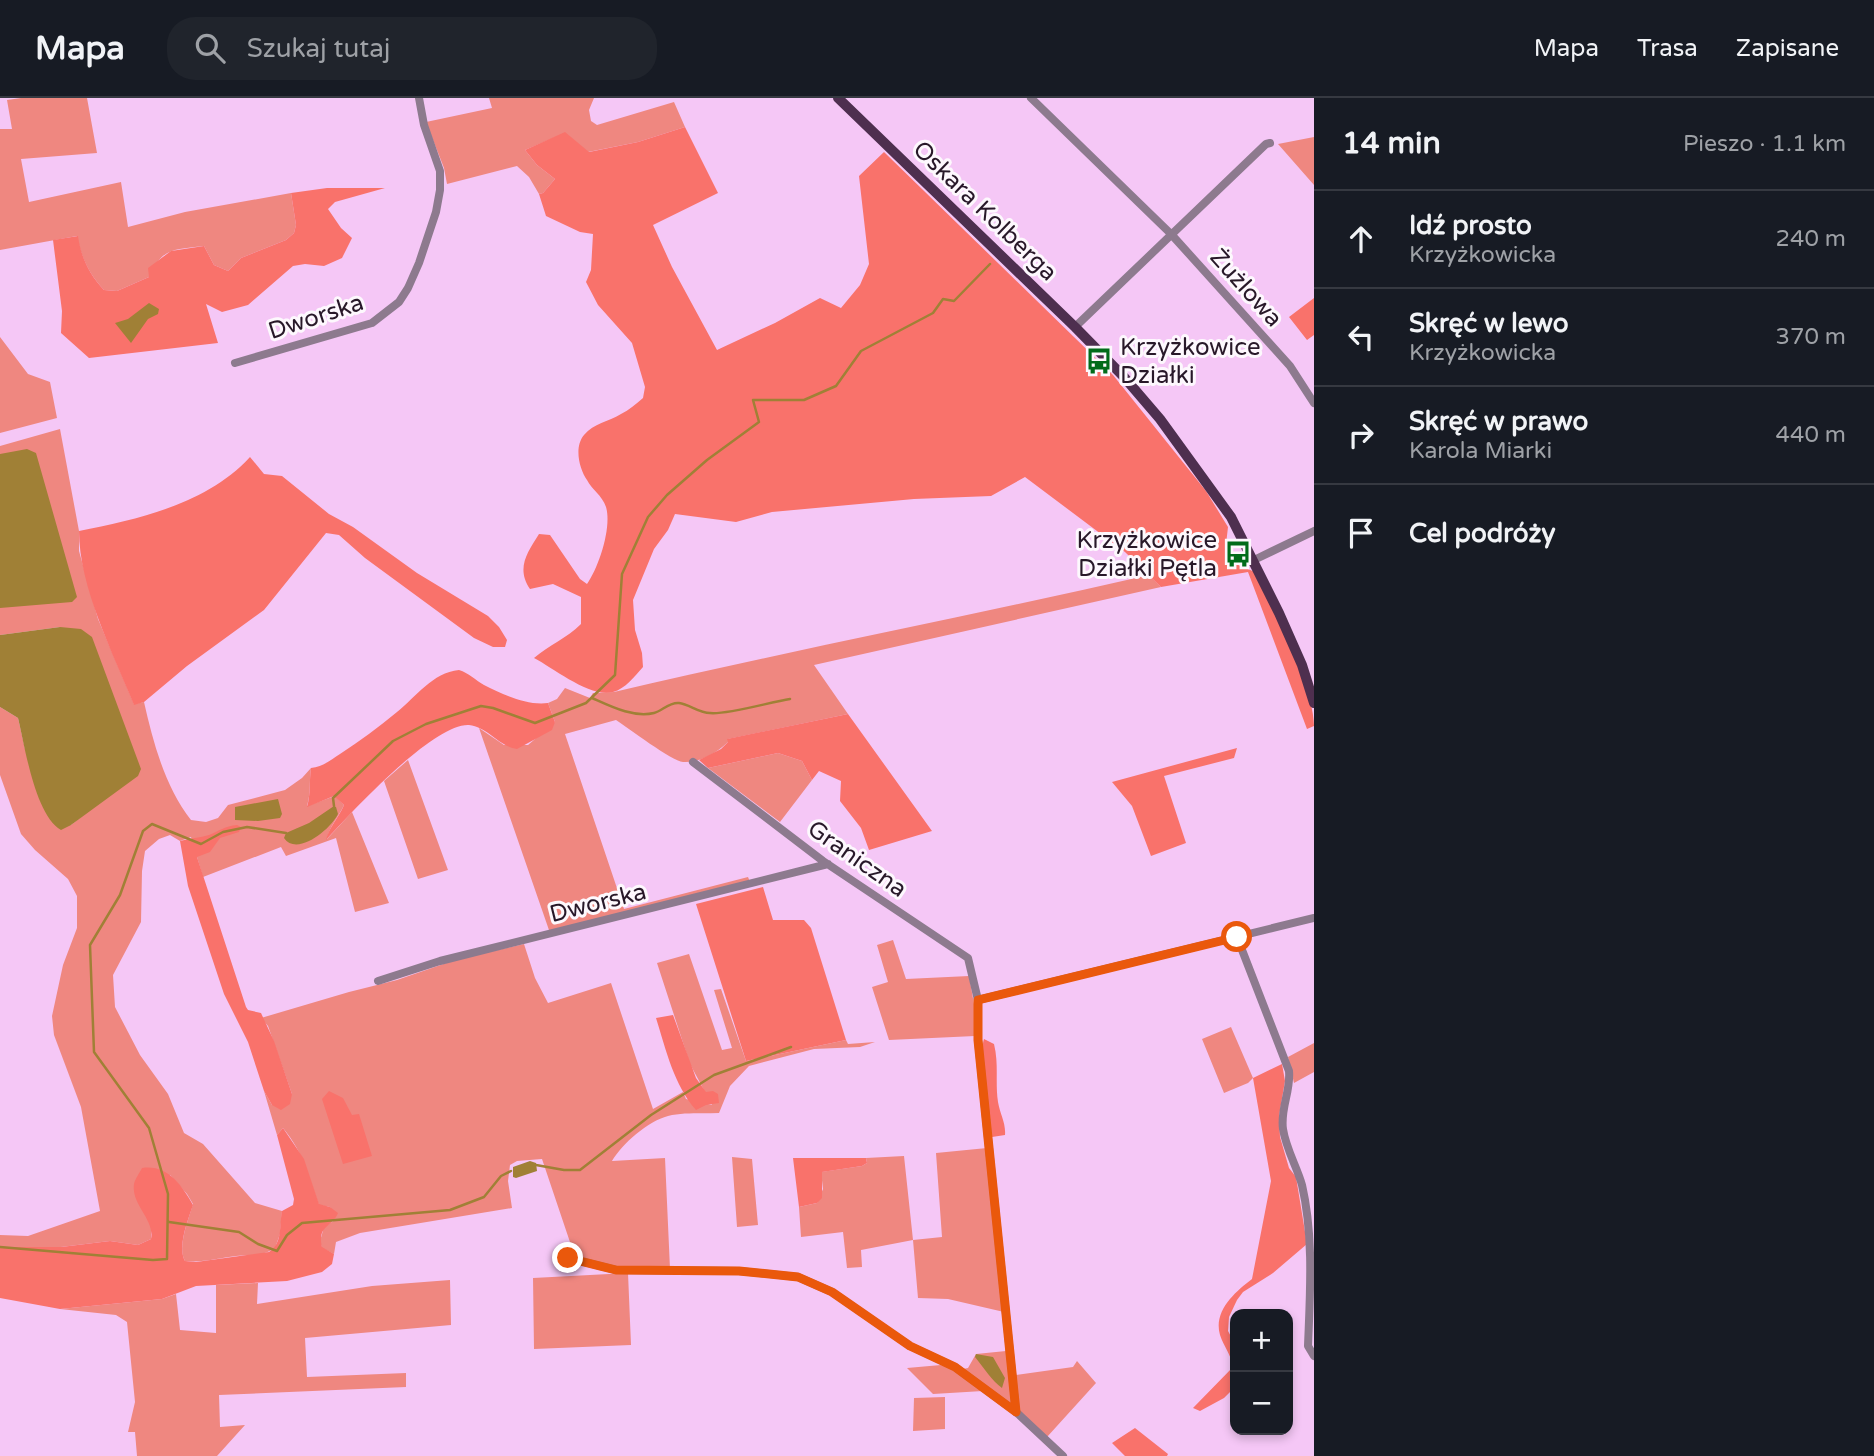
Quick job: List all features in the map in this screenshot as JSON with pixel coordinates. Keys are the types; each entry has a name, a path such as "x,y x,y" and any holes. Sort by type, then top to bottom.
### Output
{"main road":[{"name":"Oskara Kolberga","path":"838,98 1103,355 1160,419 1202,474 1231,517 1254,560"},
{"path":"1254,560 1301,664 1314,703"}],"street":[{"name":"Dworska","path":"235,363 372,323 404,295 419,263 436,212 440,190 440,171 424,125 419,98"},
{"name":"Żużlowa","path":"1031,98 1171,234 1290,366 1314,403"},
{"path":"1075,327 1270,143"},
{"path":"1254,560 1314,531"},
{"name":"Graniczna","path":"693,762 828,864 968,958 978,1000 978,1040 1016,1412"},
{"name":"Dworska","path":"378,981 440,961 828,864"},
{"path":"978,1000 1314,918"},
{"path":"1237,937 1289,1071 1290,1082 1283,1115 1283,1130 1302,1186 1309,1226 1308,1346 1314,1356"},
{"path":"566,1250 568,1258 616,1270 739,1271 798,1277 832,1292 910,1346 955,1367 1016,1412 1063,1456"}],"shaded area":[{"path":"87,98 97,153 21,159 29,202 121,182 128,227 185,212 291,193 296,225 294,233 286,240 241,258 228,271 214,265 204,246 170,252 159,260 149,277 117,291 104,290 94,278 83,258 77,236 0,250 0,129 12,129 7,100"},
{"path":"489,98 594,98 589,110 591,121 597,125 674,102 685,127 638,142 588,152 565,133 525,150 537,165 555,179 539,194 529,177 517,166 447,184 444,168 426,122 492,108"},
{"path":"685,127 718,193 653,225 672,267 717,350 820,298 841,308 860,285 869,264 859,176 884,152 1113,375 1206,491 1228,527 1225,553 1231,562 1255,572 1281,627 1307,691 1314,726 1307,729 1248,572 1161,587 1125,552 1025,477 991,496 914,499 772,512 736,522 675,514 668,530 654,549 633,600 635,630 643,667 633,678 613,692 594,691 534,658 581,624 581,597 553,584 530,589 524,574 527,554 539,534 550,535 580,579 587,584 603,547 607,515 604,503 582,470 579,445 584,435 592,428 624,412 643,398 645,387 632,343 598,305 586,282 591,270 593,234 580,232 546,216 539,194 555,179 537,165 525,150 565,132 589,152 638,142"},
{"path":"1314,137 1314,185 1278,144"},
{"path":"327,188 385,188 335,202 328,209 352,238 342,258 324,266 293,266 248,305 222,312 206,304 218,343 89,358 61,333 62,311 53,240 78,236 86,265 104,290 117,291 149,277 148,268 171,251 204,246 214,265 228,271 241,258 286,240 294,233 296,225 291,193"},
{"path":"1314,298 1314,335 1307,340 1289,317"},
{"path":"149,303 159,309 158,314 148,319 131,343 115,323 128,319"},
{"path":"0,337 28,374 50,382 57,418 0,433"},
{"path":"60,429 79,531 79,551 98,619 134,704 144,702 161,764 174,793 191,820 206,822 218,818 228,805 285,790 311,768 307,806 335,796 344,805 327,839 352,812 389,903 355,912 336,838 286,856 281,847 203,877 191,837 180,841 170,835 159,839 145,851 141,922 113,975 115,1007 140,1055 168,1094 184,1133 203,1144 255,1203 282,1211 280,1234 275,1248 261,1254 185,1261 183,1241 193,1204 170,1175 151,1227 151,1239 138,1245 110,1241 61,1247 0,1247 0,1235 28,1236 100,1211 81,1107 54,1035 52,1016 63,965 77,928 77,896 68,879 21,834 0,775 0,707 18,718 25,749 71,825 91,809 60,627 0,635 0,446"},
{"path":"27,449 36,453 77,597 72,602 0,608 0,454"},
{"path":"250,457 264,474 282,476 329,514 353,527 417,573 488,616 507,640 505,647 493,647 474,638 365,558 339,535 326,533 264,610 187,666 144,702 134,705 91,597 79,531 148,515 193,498 214,487"},
{"path":"1149,575 1161,587 814,665 848,714 728,739 719,750 695,761 677,760 616,720 565,734 624,909 748,877 750,882 550,933 479,728 504,745 528,745 555,722 548,703 557,699 565,688 590,698 593,693 614,692"},
{"path":"60,627 81,629 92,637 141,769 138,776 61,830 52,822 38,796 18,718 0,707 0,635"},
{"path":"459,670 484,685 523,701 548,703 555,722 552,730 517,749 476,726 454,728 435,738 393,772 326,840 344,805 334,796 307,807 311,768 326,763 362,739 433,680"},
{"path":"848,714 932,831 869,850 861,828 840,801 841,781 819,771 812,780 802,761 778,753 708,768 699,760 721,749 728,742 727,739"},
{"path":"1237,748 1234,758 1164,776 1186,843 1151,856 1132,806 1112,782"},
{"path":"778,753 802,761 812,780 780,822 708,768"},
{"path":"408,760 448,870 418,879 384,781"},
{"path":"278,799 282,814 280,818 235,820 235,807"},
{"path":"334,806 338,814 328,827 313,839 297,844 284,838 286,833 309,823"},
{"path":"237,825 241,827 239,832 220,838 210,852 197,857 246,1007 261,1013 274,1041 292,1094 290,1104 281,1110 272,1105 264,1091 248,1042 224,994 188,886 180,841 206,836"},
{"path":"763,887 773,920 804,920 811,928 846,1040 746,1061 696,904"},
{"path":"893,940 906,979 969,976 974,1004 975,1036 889,1040 872,987 888,982 877,945"},
{"path":"524,944 535,978 548,1003 611,983 653,1109 683,1092 686,1099 712,1105 690,1064 657,963 689,954 722,1050 732,1048 714,990 721,989 746,1061 846,1040 848,1044 875,1042 860,1047 814,1049 749,1066 730,1086 719,1113 668,1116 644,1128 622,1148 612,1161 665,1158 670,1269 612,1268 574,1254 542,1159 517,1161 510,1165 508,1181 512,1208 360,1233 336,1242 334,1254 322,1248 320,1241 324,1227 335,1220 330,1207 319,1205 305,1165 283,1128 277,1135 264,1091 272,1105 292,1094 268,1026 261,1018 397,980 458,959"},
{"path":"673,1015 696,1078 706,1092 713,1091 718,1094 719,1103 696,1110 682,1090 656,1018"},
{"path":"1231,1027 1253,1078 1248,1083 1224,1093 1202,1039"},
{"path":"984,1039 994,1044 998,1102 1005,1131 1005,1135 992,1137 983,1072"},
{"path":"1314,1043 1314,1072 1294,1083 1288,1057"},
{"path":"1282,1064 1285,1081 1279,1116 1280,1137 1289,1168 1296,1177 1307,1244 1273,1273 1243,1292 1233,1309 1230,1309 1230,1357 1220,1335 1220,1318 1227,1303 1252,1279 1271,1181 1253,1078"},
{"path":"329,1091 343,1098 352,1115 359,1114 372,1156 343,1164 322,1099"},
{"path":"283,1128 304,1159 319,1204 338,1213 323,1231 322,1247 334,1254 332,1264 322,1272 287,1281 196,1286 162,1299 60,1309 0,1298 0,1247 61,1247 110,1241 138,1245 151,1239 150,1225 134,1192 135,1182 142,1168 159,1169 173,1177 193,1205 182,1248 185,1261 196,1262 269,1252 277,1244 282,1211 293,1205 294,1199 277,1135"},
{"path":"987,1148 1004,1312 948,1299 918,1298 913,1240 942,1237 936,1153"},
{"path":"904,1156 913,1240 861,1250 862,1267 847,1268 843,1232 801,1237 799,1207 817,1203 823,1189 821,1172 862,1166 867,1163 866,1158"},
{"path":"732,1157 752,1159 758,1225 737,1227"},
{"path":"793,1158 866,1158 867,1163 822,1172 822,1198 817,1203 799,1207"},
{"path":"530,1161 536,1163 537,1171 513,1177 513,1167"},
{"path":"628,1273 631,1345 534,1349 533,1278"},
{"path":"450,1280 451,1325 305,1338 307,1377 406,1373 406,1387 219,1395 220,1427 245,1425 217,1456 137,1456 135,1432 128,1432 135,1402 127,1322 116,1315 60,1309 162,1299 176,1294 180,1330 216,1333 216,1285 258,1283 257,1304 372,1286"},
{"path":"1006,1351 1013,1406 963,1369 968,1368 976,1354"},
{"path":"976,1354 993,1357 1005,1378 1002,1388 991,1378 975,1357"},
{"path":"1077,1361 1096,1383 1047,1437 1019,1411 1016,1375 1073,1367"},
{"path":"941,1365 955,1369 983,1391 933,1394 907,1368"},
{"path":"1230,1370 1230,1392 1200,1411 1193,1408"},
{"path":"945,1397 945,1429 913,1431 914,1398"},
{"path":"1135,1428 1168,1454 1167,1456 1125,1456 1112,1443"}],"waterway":[{"path":"334,806 333,798 393,741 426,724 481,706 535,723 586,703 615,675 622,574 648,517 667,495 707,460 759,422 753,400 804,400 836,386 861,351 933,313 943,299 954,301 990,264"},
{"path":"592,698 638,714 657,712 675,703 706,713 717,713 790,699"},
{"path":"0,1247 167,1259 168,1194 149,1128 94,1052 90,945 120,895 143,831 152,824 201,844 223,832 247,827 286,833"},
{"path":"536,1165 580,1170 651,1115 714,1075 791,1047"},
{"path":"169,1222 239,1232 258,1244 277,1251 287,1235 302,1223 450,1210 484,1197 501,1176 511,1171"}],"place":[{"name":"Krzyżkowice Działki","path":"1099,361"},
{"name":"Krzyżkowice Działki Pętla","path":"1238,554"}],"route":[{"path":"568,1258 616,1270 739,1271 798,1277 832,1292 910,1346 955,1367 1016,1412 978,1040 978,1000 1237,937"}]}
